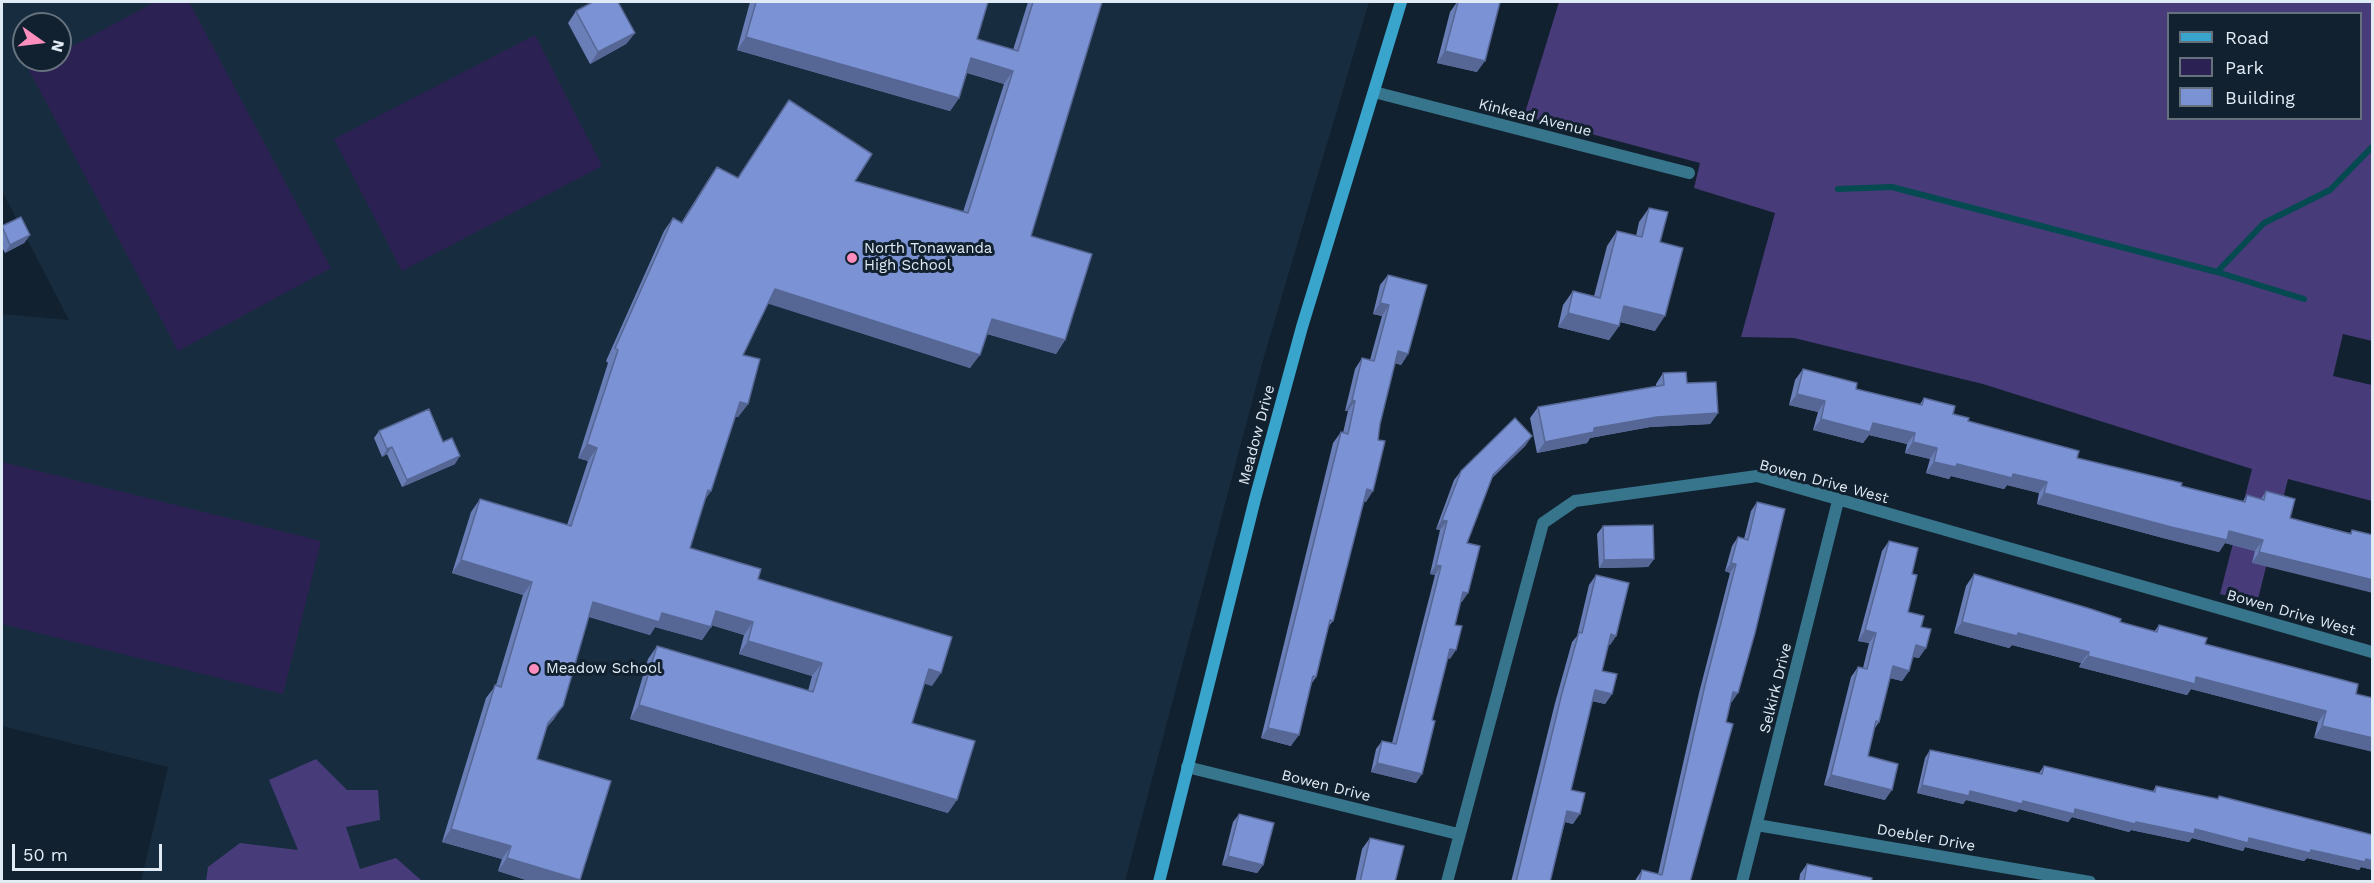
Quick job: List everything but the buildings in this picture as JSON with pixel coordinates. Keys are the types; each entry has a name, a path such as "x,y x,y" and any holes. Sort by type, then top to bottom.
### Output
{"street":[{"name":"Meadow Drive","path":"1159,882 1283,396 1401,2"},
{"name":"Kinkead Avenue","path":"1374,92 1689,174"},
{"name":"Bowen Drive West","path":"1447,882 1543,523 1575,501 1757,476 2373,652"},
{"name":"Selkirk Drive","path":"1742,882 1838,501"},
{"name":"Bowen Drive","path":"1187,767 1458,834"},
{"name":"Doebler Drive","path":"1757,825 2090,882"}],"shaded area":[{"path":"2,2 1369,2 1265,353 1125,881 141,881 168,767 2,726 2,314 69,320 2,191"},
{"path":"1559,2 2372,2 2372,341 2343,334 2333,376 2372,385 2372,501 2288,479 2257,603 2220,594 2252,469 1983,384 1794,338 1741,337 1775,213 1694,188 1700,163 1524,116"},
{"path":"316,759 347,790 378,790 380,820 346,827 360,869 396,858 422,881 206,881 208,867 240,843 298,850 269,780"}],"green space":[{"path":"155,2 189,2 331,268 178,351 30,72 72,72 72,47"},
{"path":"535,35 602,166 402,271 334,139"},
{"path":"2,462 321,541 283,694 2,624"}],"waterway":[{"path":"2217,272 2264,223 2330,190 2372,147"},
{"path":"1838,189 1892,187 2217,272 2304,299"}],"place":[{"name":"North Tonawanda High School","path":"852,258"},
{"name":"Meadow School","path":"534,669"}]}
